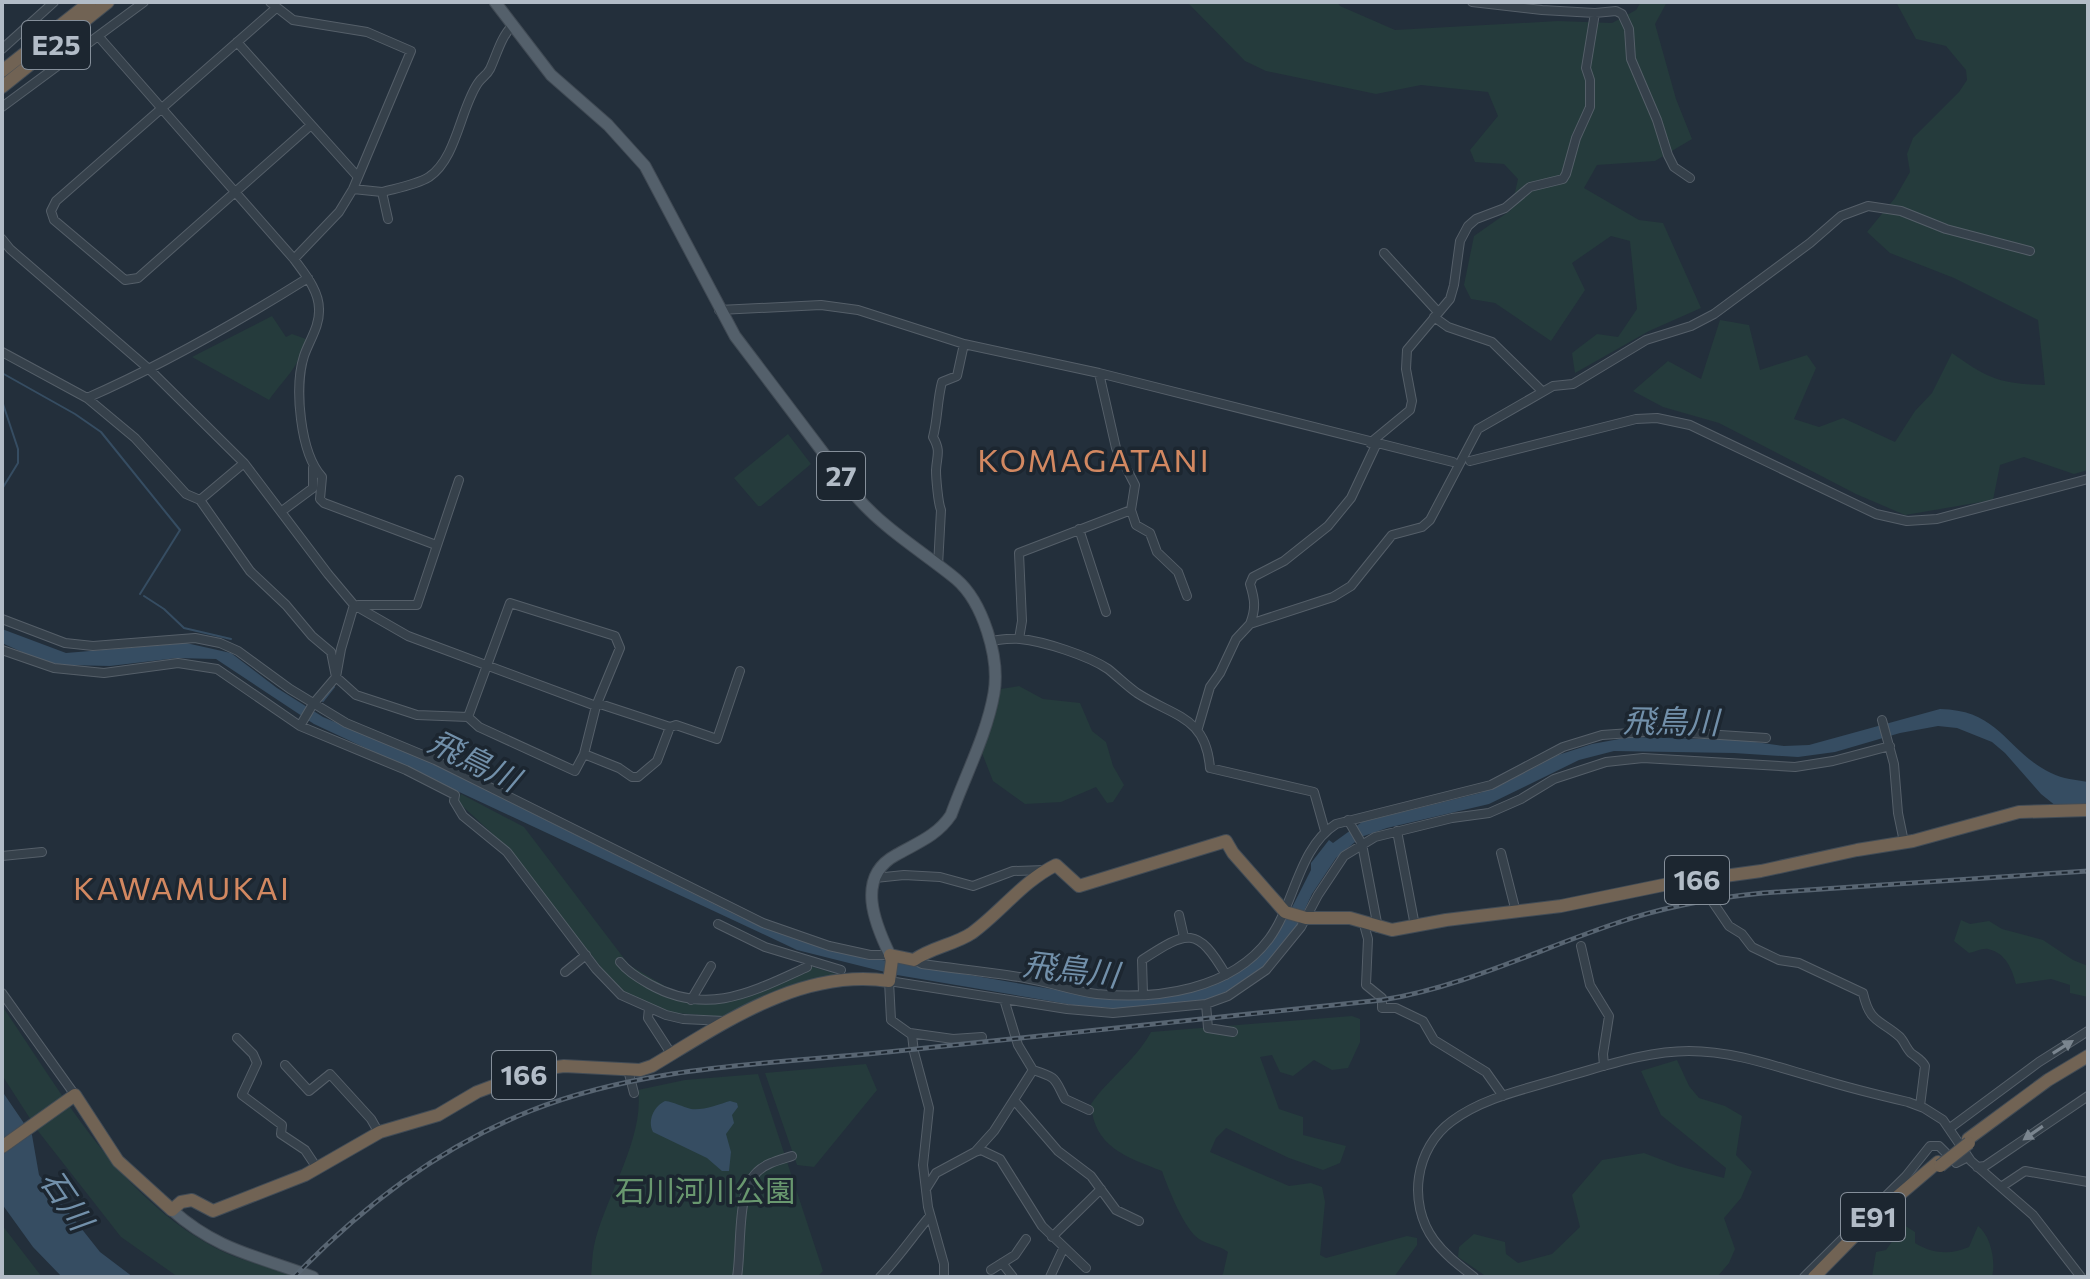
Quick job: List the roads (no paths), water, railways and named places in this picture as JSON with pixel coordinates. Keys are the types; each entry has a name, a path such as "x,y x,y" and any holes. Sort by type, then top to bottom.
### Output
{"highway":[{"name":"E25","path":"2,71 90,2"},
{"name":"E25","path":"2,87 108,2"},
{"name":"166","path":"1286,912 1305,918 1336,917 1363,921 1392,930 1761,871 1904,842 2019,812 2088,810"},
{"path":"890,978 891,958 914,960 969,935 1045,870 1056,865 1079,886 1226,841 1286,912"},
{"name":"166","path":"172,1210 181,1202 192,1200 213,1211 226,1208 317,1168 379,1133 438,1115 477,1092 542,1069 587,1066 628,1070 652,1066 775,997 814,985 850,979 890,978"},
{"name":"E91","path":"1814,1277 1871,1219 1939,1164 2088,1058"},
{"path":"2,1147 73,1097 118,1161 172,1210"},
{"name":"E91","path":"1821,1277 1939,1164"}],"main road":[{"name":"27","path":"495,2 551,75 608,125 645,166 719,310 759,370 869,511 972,596 978,608 989,641 995,690 951,815 934,834 891,857 875,878"},
{"path":"875,878 871,904 891,958"},
{"path":"172,1210 228,1248 313,1277"}],"street":[{"path":"2,49 54,2"},
{"path":"2,107 144,2"},
{"path":"1472,2 1595,13 1616,11 1622,14 1629,29 1631,59 1674,167 1690,178"},
{"path":"1616,11 1622,2"},
{"path":"294,259 339,212 353,189 411,51 367,32 293,20 272,5 237,42 56,201 51,211 54,220 125,280 138,278 311,125"},
{"path":"1198,728 1210,687 1255,611 1250,584 1253,577 1284,561 1328,526 1351,498 1373,444 1410,410 1412,401 1406,369 1407,350 1452,292 1460,241 1468,226 1476,219 1505,208 1530,187 1563,179 1566,174 1576,138 1590,107 1590,80 1586,68 1595,13"},
{"path":"353,189 382,192 420,181 440,167 479,81 488,73 500,50 503,35 512,26"},
{"path":"99,37 294,259 318,297 318,320 299,376 298,396 308,456 313,468 322,477 320,499 436,545"},
{"path":"237,42 358,177"},
{"path":"382,192 388,219"},
{"path":"1250,624 1333,597 1351,586 1392,535 1422,527 1430,520 1478,429 1542,391 1553,386 1573,384 1646,340 1691,326 1714,314 1810,243 1841,216 1868,206 1901,211 1946,229 2030,251"},
{"path":"2,239 150,370 244,463 354,605 408,636 597,704 717,739 740,671"},
{"path":"2,259 10,249"},
{"path":"1384,253 1448,327 1492,342 1542,391"},
{"path":"87,398 150,370 238,322 308,278"},
{"path":"719,310 821,305 875,314 964,344 1099,373 1453,462"},
{"path":"938,566 941,510 936,471 939,448 933,437 939,418 936,405 942,382 957,376 964,344"},
{"path":"2,352 87,398 135,438 186,494 200,500 250,571 331,652 336,677 356,695 417,715 468,717 479,727 575,771 584,754 597,704 620,648 615,636 510,603 468,717"},
{"path":"1099,373 1116,448 1135,485 1131,510 1136,525 1150,533 1157,552 1178,572 1187,596"},
{"path":"1470,461 1624,422 1657,418 1690,425 1876,514 1907,521 1937,519 2088,479"},
{"path":"200,500 244,463"},
{"path":"282,511 313,488 313,468"},
{"path":"354,605 417,605 459,480"},
{"path":"1019,639 1022,621 1019,553 1131,510"},
{"path":"1079,529 1106,612"},
{"path":"300,725 336,677 354,605"},
{"path":"2,619 65,643 93,646 195,638 220,643 238,651 312,705 346,723 435,760 763,923 829,946 891,958"},
{"path":"989,641 1019,639 1106,667 1138,693 1198,728 1208,748 1210,768 1314,792 1325,831"},
{"path":"2,650 54,668 104,673 178,663 208,666 230,675 300,725 406,770 455,795 454,801 463,816 507,852 586,955 621,995 683,1019 728,1021"},
{"path":"1883,722 1894,764 1904,842"},
{"path":"584,754 638,777 657,761 670,727"},
{"path":"914,960 922,964 1033,979 1095,994 1143,994 1196,987 1226,975 1249,961 1262,948 1286,912 1302,871 1325,831 1491,785 1563,747 1602,735 1659,731 1766,738"},
{"path":"982,1037 953,1039 910,1033 891,1020 890,978 1067,1008 1135,1013 1206,1004 1228,996 1266,970 1305,918 1344,856 1360,842 1397,831 1489,813 1521,799 1554,779 1621,759 1795,767 1833,761 1888,742"},
{"path":"1350,822 1360,842 1378,928"},
{"path":"1397,831 1415,926"},
{"path":"2,856 42,852"},
{"path":"1501,853 1516,912"},
{"path":"875,878 904,875 940,877 973,886 1013,871 1045,870"},
{"path":"1673,883 1683,890 1710,898 1731,928 1764,954 1799,963 1863,993 1870,1014 1901,1037 1909,1051 1923,1061 1920,1106"},
{"path":"1179,915 1184,937"},
{"path":"1363,921 1368,939 1366,985 1382,998 1382,1008 1396,1008 1423,1021 1434,1040 1486,1072 1503,1096"},
{"path":"718,924 806,964 841,970"},
{"path":"1143,994 1142,960 1184,937 1202,940 1226,975"},
{"path":"1581,946 1590,985 1609,1016 1605,1030 1604,1066"},
{"path":"565,972 586,955"},
{"path":"620,962 635,976 665,993 691,1000 731,998 757,990 806,964"},
{"path":"806,964 814,985"},
{"path":"691,1000 706,969"},
{"path":"1067,1008 1070,989"},
{"path":"2,993 73,1097"},
{"path":"1004,999 1018,1045 1033,1070 1056,1079 1065,1099 1089,1110"},
{"path":"1206,1004 1208,1028 1233,1032"},
{"path":"649,1008 648,1018 672,1055"},
{"path":"1950,1128 2029,1069 2088,1031"},
{"path":"910,1033 929,1108 923,1165 930,1216 944,1264 944,1277"},
{"path":"237,1038 253,1054 257,1063 242,1095 275,1118 282,1125 281,1134 305,1150 317,1168"},
{"path":"1474,1277 1451,1259 1429,1233 1419,1207 1418,1180 1427,1149 1450,1122 1503,1096 1604,1066 1668,1053 1712,1052 1743,1057 1920,1106 1934,1113 1950,1128 1977,1167 2033,1215 2057,1242 2081,1277"},
{"path":"285,1065 309,1091 330,1074 371,1119 379,1133"},
{"path":"628,1070 634,1093"},
{"path":"975,1152 994,1131 1033,1070"},
{"path":"1977,1167 1985,1166 2088,1096"},
{"path":"1014,1100 1058,1151 1091,1176 1122,1215 1139,1221"},
{"path":"1804,1277 1906,1176 1930,1146 1939,1146 1956,1163 1968,1157"},
{"path":"926,1189 936,1173 975,1152 981,1150 1000,1159 1042,1226 1086,1268"},
{"path":"737,1277 743,1207 749,1183 756,1172 768,1164 792,1156"},
{"path":"2001,1187 2025,1171 2088,1182"},
{"path":"1052,1237 1101,1189"},
{"path":"880,1277 930,1216"},
{"path":"991,1270 1015,1255 1026,1239"},
{"path":"1050,1277 1063,1249"},
{"path":"1002,1263 1013,1277"}],"water":[{"path":"2,629 66,653 186,643 231,653 277,688 323,717 430,762 744,919 841,953 1092,996 1209,985 1270,942 1285,921 1311,870 1311,863 1329,840 1333,843 1362,822 1480,793 1558,755 1592,744 1630,737 1809,745 1940,709 1960,711 1990,724 2023,754 2051,773 2088,782 2088,805 2056,806 1992,742 1957,728 1938,726 1900,733 1835,752 1798,757 1614,751 1579,760 1489,804 1361,837 1336,858 1312,894 1296,928 1269,964 1245,983 1208,1000 1128,1009 1079,1006 897,975 797,950 314,724 216,659 177,658 110,666 44,662 2,643"},
{"path":"2,1091 32,1135 39,1175 100,1252 133,1277 62,1277 33,1247 2,1204"},
{"path":"665,1101 695,1109 730,1101 737,1103 738,1107 732,1115 734,1123 726,1134 731,1152 729,1171 722,1171 707,1158 653,1132 653,1114"}],"waterway":[{"path":"2,373 101,432 180,530 140,594"},
{"path":"2,401 18,449 18,463 2,489"},
{"path":"144,596 184,628 231,639"},
{"path":"323,701 334,687"}],"railway":[{"path":"294,1277 347,1226 433,1161 530,1111 617,1084 706,1069 1382,1000 1471,977 1632,918 1706,901 1763,893 2088,871"}],"district":[{"name":"KOMAGATANI","path":"1094,461"},
{"name":"KAWAMUKAI","path":"182,889"}],"water label":[{"name":"飛鳥川","path":"1671,722"},
{"name":"飛鳥川","path":"474,761"},
{"name":"飛鳥川","path":"1071,970"},
{"name":"石川","path":"66,1200"}],"park label":[{"name":"石川河川公園","path":"705,1192"}]}
